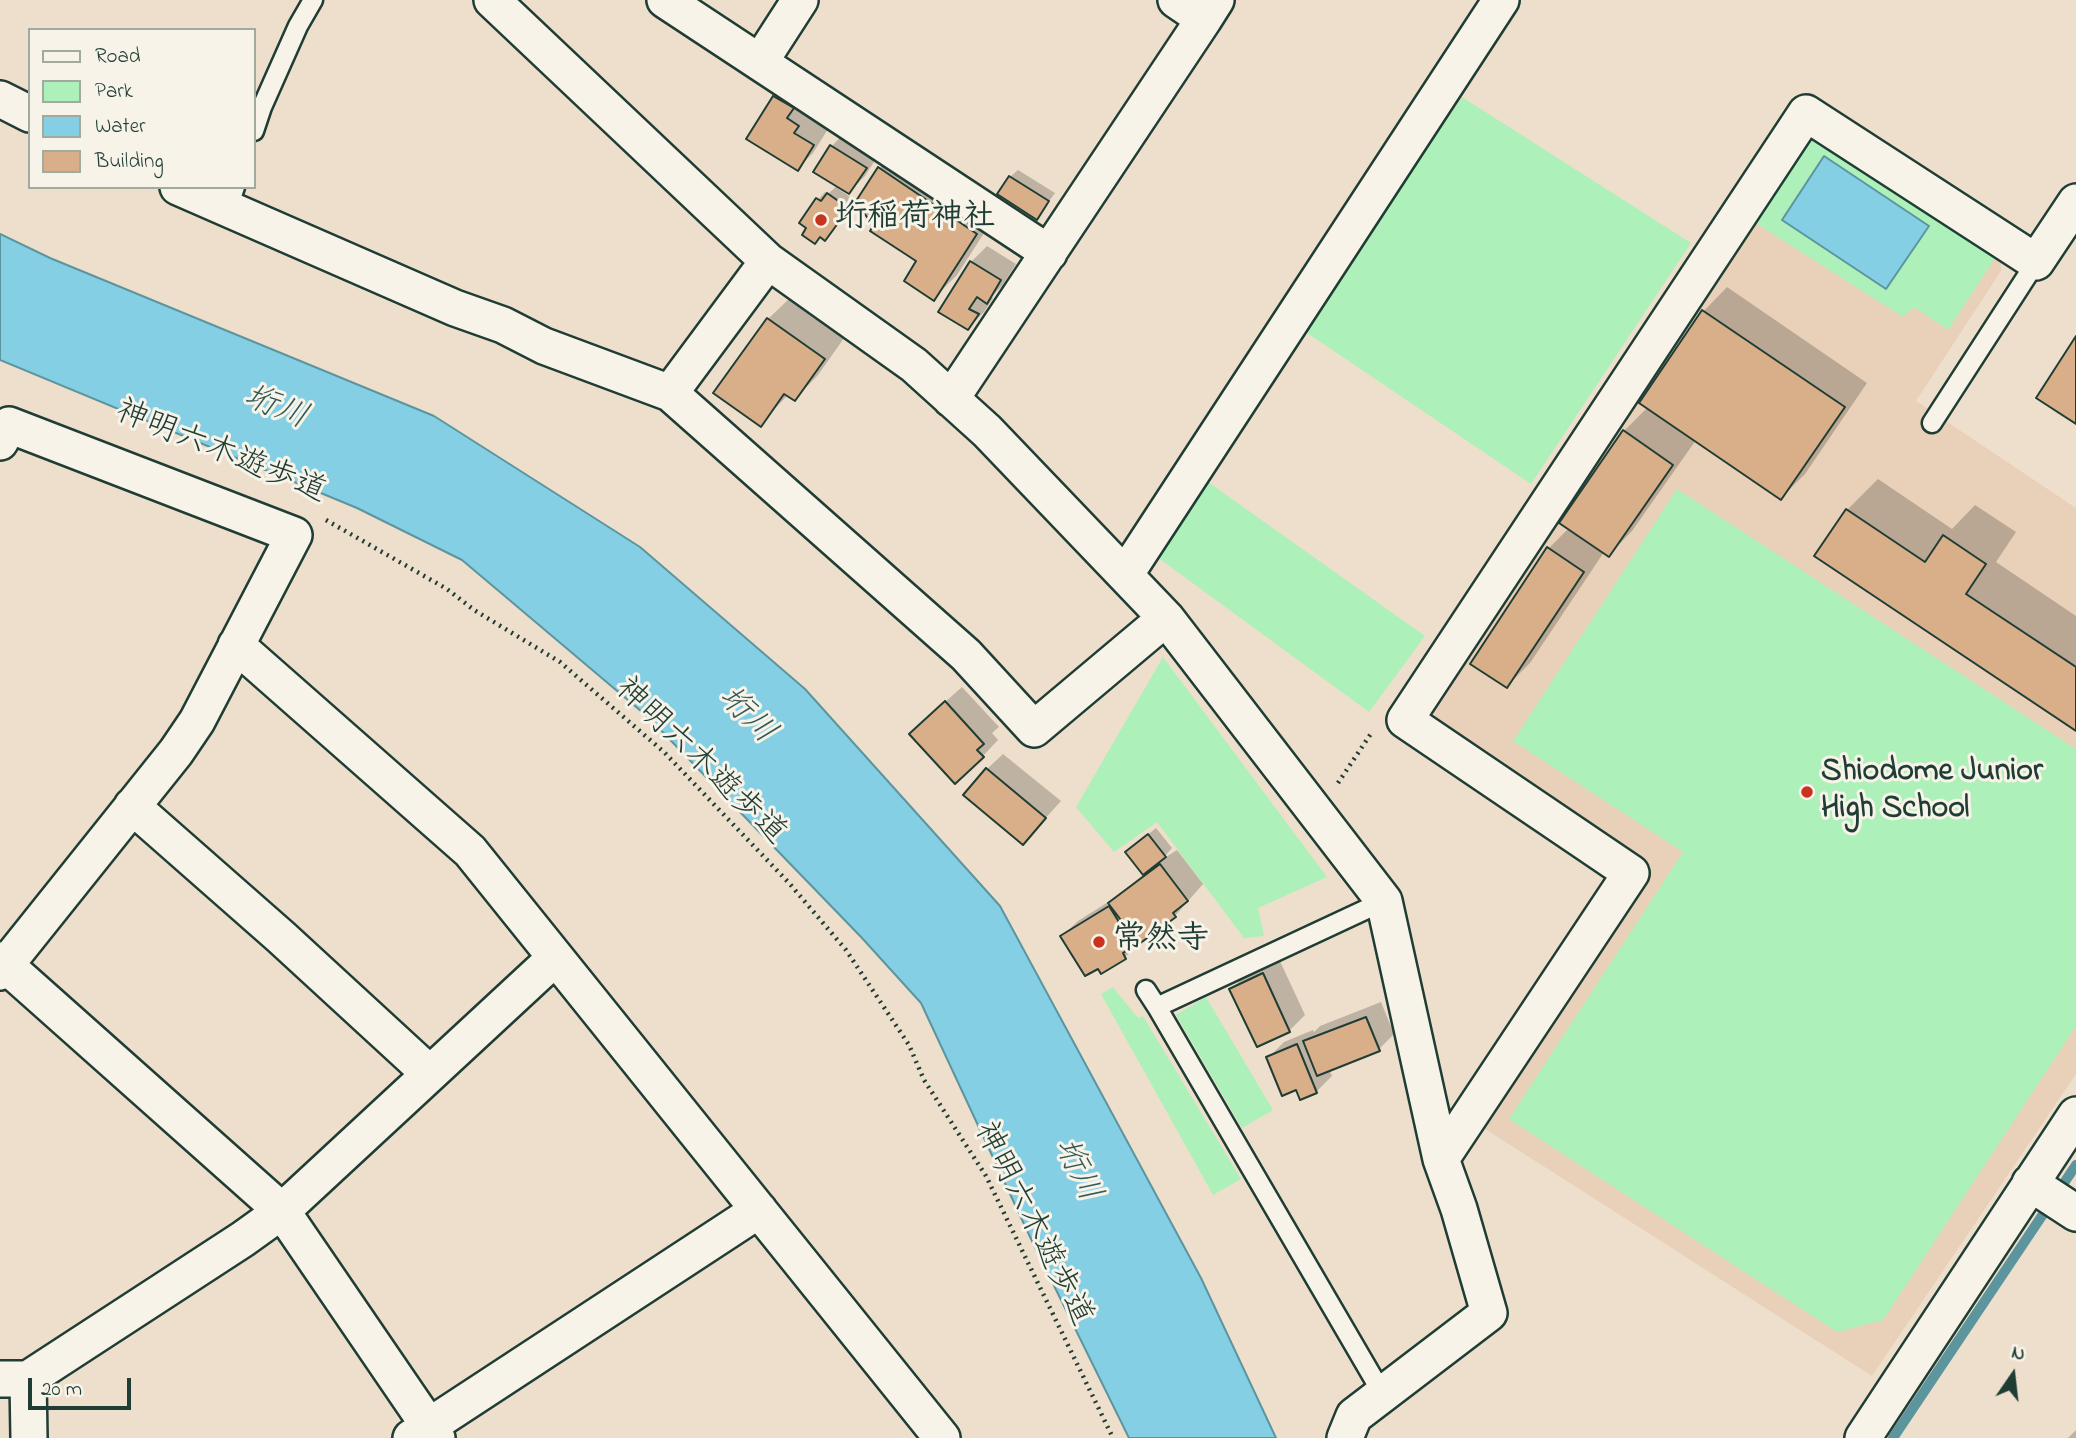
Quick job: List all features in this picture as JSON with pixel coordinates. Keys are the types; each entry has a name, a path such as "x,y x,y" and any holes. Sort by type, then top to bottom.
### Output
{"street":[{"path":"492,0 768,261 914,365 988,431 1166,618 1384,901 1441,1159 1459,1209 1489,1313 1354,1416 1345,1438"},
{"path":"665,0 1049,253"},
{"path":"760,62 800,0"},
{"path":"1125,575 1501,0"},
{"path":"951,399 1049,253 1199,6"},
{"path":"0,99 28,113"},
{"path":"1441,1159 1631,873 1405,720 1806,113 2036,262 2076,202"},
{"path":"188,189 232,198 431,298 503,325 544,346 670,393 966,655 1034,729 1166,618"},
{"path":"670,393 768,261"},
{"path":"0,442 9,425 294,535 197,720 132,806 2,965 282,1211 426,1434 759,1210"},
{"path":"236,645 470,851 759,1210 931,1434"},
{"path":"132,806 281,937 430,1074"},
{"path":"29,1438 14,1379 243,1239 282,1211 555,958"},
{"path":"1863,1438 2076,1115"},
{"path":"2030,1183 2074,1212"}],"lane":[{"path":"256,125 288,49 313,0"},
{"path":"1932,423 2036,262"},
{"path":"1157,1007 1384,901"},
{"path":"1146,990 1382,1393"}],"path":[{"name":"神明六木遊歩道","path":"317,516 351,532 447,589 474,610 559,662 664,752 789,883 846,950 909,1045 925,1080 986,1176 1113,1438"},
{"path":"1334,789 1387,710 1405,720"}],"shaded area":[{"name":"Shiodome Junior High School","path":"1802,139 2001,256 2001,271 1916,401 2076,508 2076,1074 1872,1376 1482,1127 1650,865 1427,718"}],"green space":[{"path":"1462,97 1691,243 1531,484 1304,331"},
{"path":"1805,135 1823,136 1999,252 1948,330 1914,307 1903,317 1751,220"},
{"path":"1208,482 1425,636 1369,712 1157,557"},
{"name":"Shiodome Junior High School","path":"1677,489 2076,749 2076,1026 1883,1320 1837,1332 1509,1119 1683,852 1513,741"},
{"path":"1163,657 1327,877 1258,908 1264,936 1244,938 1157,822 1114,852 1076,807"},
{"path":"1113,987 1138,1018 1143,1016 1241,1179 1213,1195 1101,994"},
{"path":"1206,997 1273,1110 1242,1128 1176,1015"}],"water":[{"path":"1824,156 1929,226 1886,289 1782,220"},
{"name":"垳川","path":"0,234 50,258 434,416 640,547 805,689 1000,906 1201,1278 1276,1438 1129,1438 1031,1239 921,1003 862,938 648,717 462,560 357,508 0,360"}],"building":[{"path":"773,96 794,108 787,118 799,126 794,133 814,145 798,171 746,139"},
{"path":"830,145 867,168 849,194 813,172"},
{"path":"878,167 977,234 934,301 904,281 916,261 870,231 873,226 856,201"},
{"path":"1009,176 1049,201 1037,220 997,194"},
{"path":"827,193 844,205 840,212 844,215 825,241 820,237 815,244 802,235 806,228 799,223 816,198 821,201"},
{"path":"970,261 1001,280 987,304 977,297 969,309 979,314 968,330 938,312"},
{"path":"1702,310 1845,407 1781,500 1639,403"},
{"path":"767,318 825,359 795,401 784,394 761,427 713,393"},
{"path":"2076,336 2076,424 2036,398"},
{"path":"1623,430 1673,465 1609,557 1559,523"},
{"path":"1846,509 1925,562 1943,535 1986,564 1966,594 2076,667 2076,731 1814,556"},
{"path":"1547,547 1584,572 1507,688 1470,664"},
{"path":"945,701 984,744 977,750 984,757 955,784 909,734"},
{"path":"986,768 1046,818 1023,845 963,795"},
{"path":"1148,834 1166,857 1143,875 1125,852"},
{"path":"1160,864 1188,901 1173,913 1176,917 1139,944 1108,903"},
{"path":"1109,906 1134,946 1123,953 1126,959 1101,974 1098,969 1085,976 1060,936"},
{"path":"1263,973 1290,1032 1257,1047 1229,989"},
{"path":"1366,1017 1380,1051 1317,1076 1303,1041"},
{"path":"1297,1044 1317,1093 1300,1100 1296,1090 1282,1096 1266,1057"}],"waterway":[{"path":"1893,1438 2076,1165"}],"place":[{"name":"垳稲荷神社","path":"821,220"},
{"name":"Shiodome Junior High School","path":"1807,792"},
{"name":"常然寺","path":"1099,942"}]}
